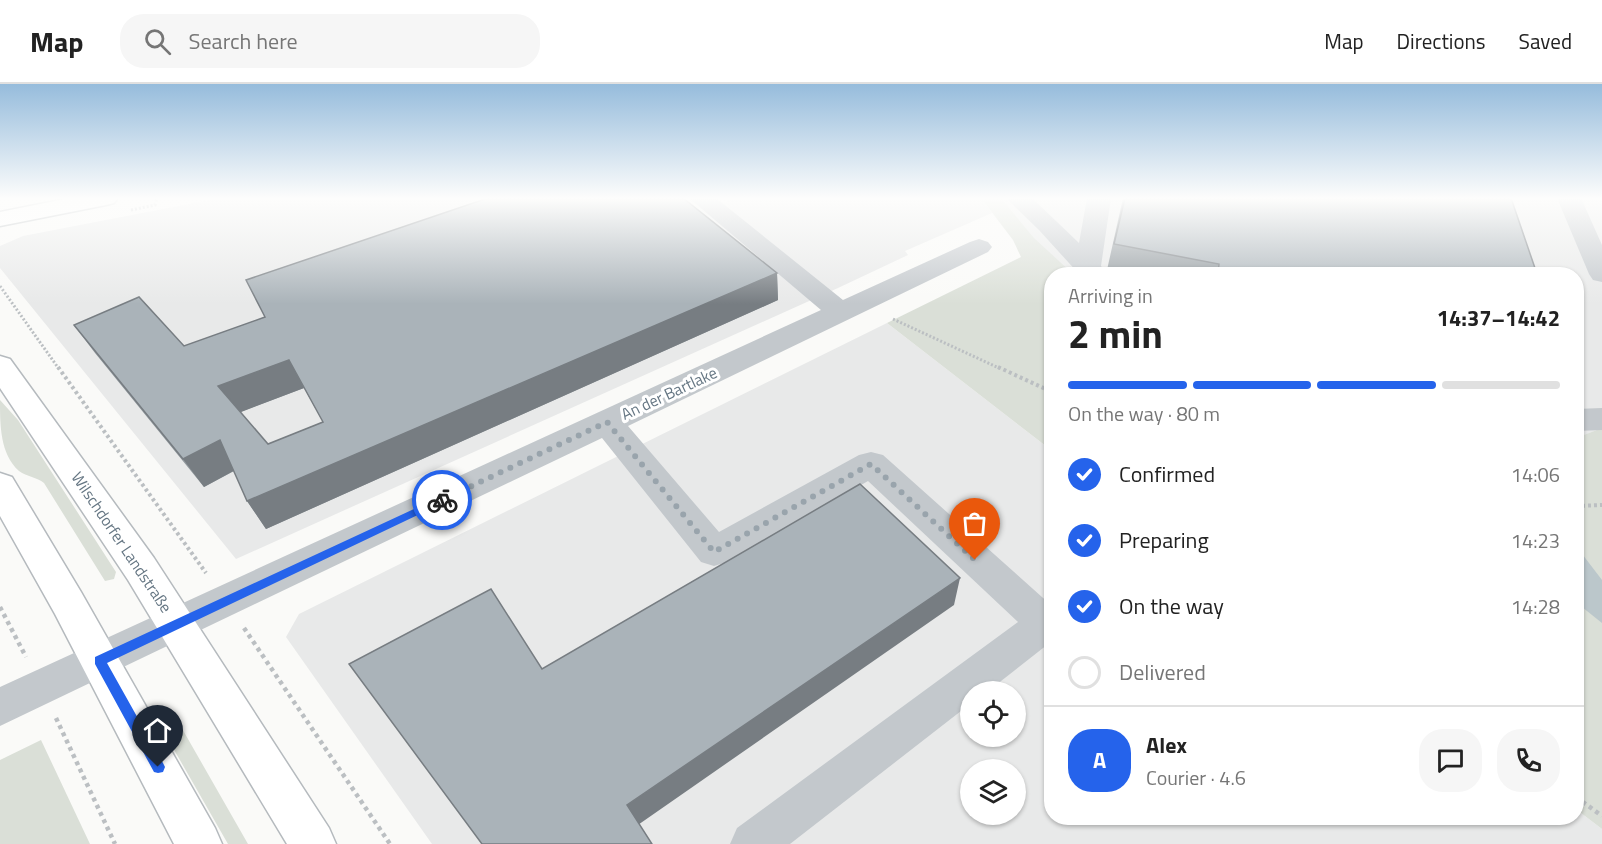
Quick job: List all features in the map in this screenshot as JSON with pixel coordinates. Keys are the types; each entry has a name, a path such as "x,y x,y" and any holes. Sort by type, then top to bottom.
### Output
{"main road":[{"name":"Wilschdorfer Landstraße","path":"0,366 177,624 314,844"},
{"path":"0,486 199,844"}],"street":[{"path":"748,233 847,309"},
{"path":"1056,233 1086,267"},
{"path":"1092,267 1095,233"},
{"path":"1584,233 1602,274"},
{"name":"An der Bartlake","path":"0,707 979,247"},
{"path":"1584,420 1602,419"},
{"path":"607,422 714,552 871,464 1044,623"},
{"path":"753,844 1044,625"}],"path":[{"path":"0,286 226,601 390,844"},
{"path":"847,309 904,322 1044,388"},
{"path":"1584,505 1602,504"},
{"path":"0,607 42,687 115,844"},
{"path":"1584,803 1602,816"}],"shaded area":[{"path":"36,233 945,233 905,251 908,255 838,288 236,559 0,268 0,246 23,236"},
{"path":"1008,233 1030,233 1065,267 1044,267 1044,445 887,323 1021,257"},
{"path":"1030,233 1602,233 1602,428 1584,435 1584,267 1057,267"},
{"path":"887,323 1044,445 1044,825 1584,825 1584,815 1602,829 1602,844 432,844 286,637 299,614"},
{"path":"0,400 18,420 116,572 114,579 105,581 44,483 22,473 13,464 2,438"},
{"path":"1602,428 1602,829 1584,815 1584,435"},
{"path":"1584,556 1602,580 1602,623 1584,609"},
{"path":"176,718 248,844 228,844 161,727"},
{"path":"41,740 90,844 0,844 0,760"}],"building":[{"path":"383,233 727,233 777,273 247,501 220,440 183,459 74,325 139,297 184,346 265,317 246,280","holes":["289,360 323,422 268,444 218,386"]},
{"path":"1117,233 1523,233 1535,267 1219,267 1219,264 1114,244"},
{"path":"860,484 960,578 627,805 652,844 482,844 349,664 491,589 542,669"}],"way so far":[{"path":"442,500 607,422 714,552 871,464 975,560"}],"route":[{"path":"158,767 99,661 442,500"}]}
